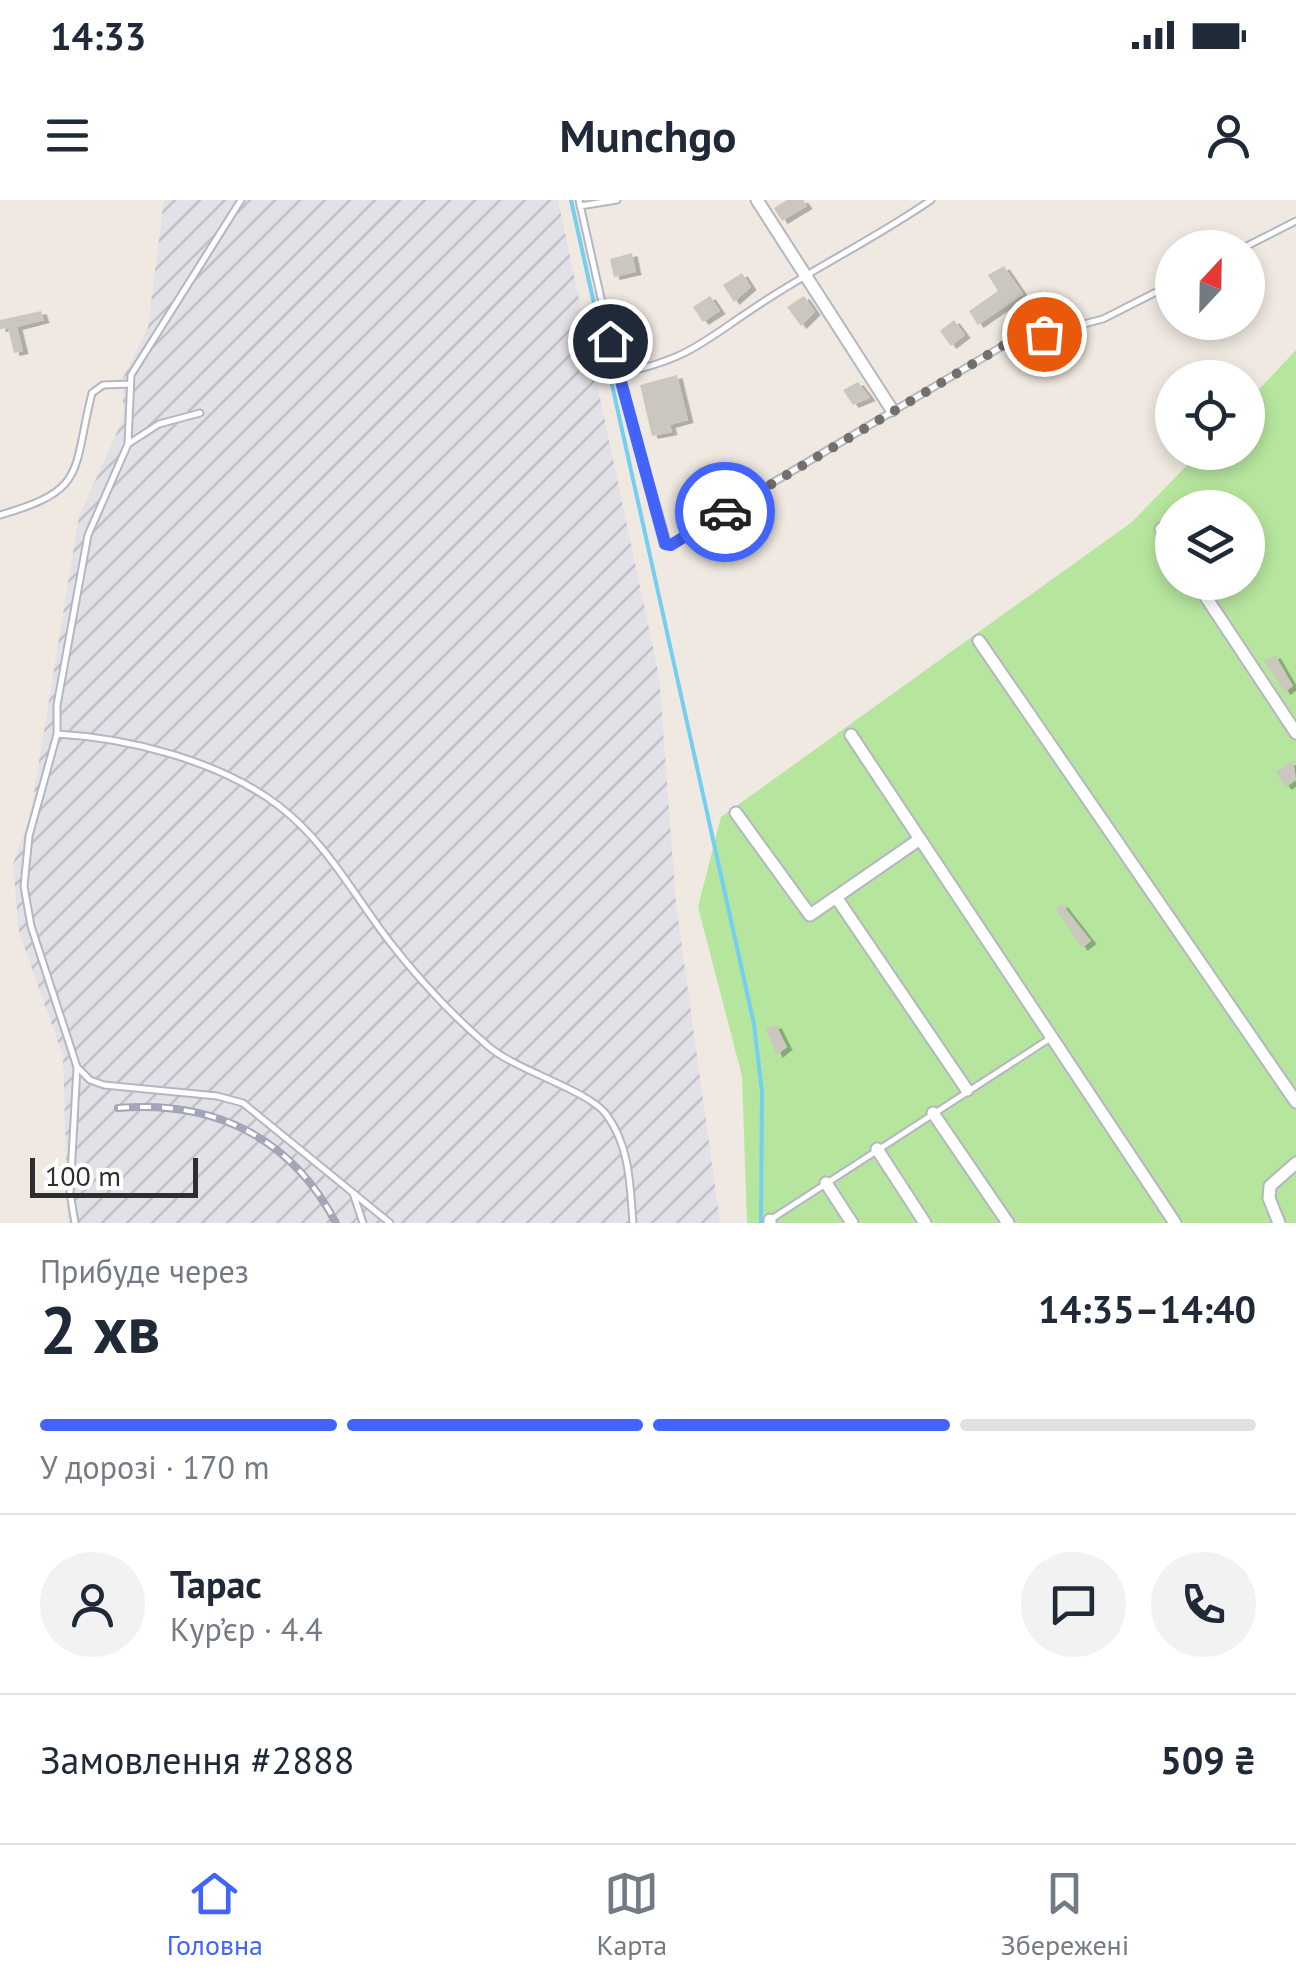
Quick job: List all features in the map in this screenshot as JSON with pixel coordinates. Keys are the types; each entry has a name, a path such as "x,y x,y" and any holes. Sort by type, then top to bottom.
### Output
{"street":[{"path":"758,200 892,410"},
{"path":"1208,600 1296,734"},
{"path":"979,641 1296,1102"},
{"path":"851,734 1175,1223"},
{"path":"736,813 810,915 920,839"},
{"path":"836,897 967,1090"},
{"path":"933,1112 1008,1223"},
{"path":"877,1149 926,1223"},
{"path":"1279,1223 1269,1198 1270,1186 1296,1163"},
{"path":"826,1183 852,1223"}],"lane":[{"path":"76,1223 70,1182 77,1067 30,926 24,886 29,836 56,734 57,705 88,535 128,444 130,384 140,359 241,200"},
{"path":"617,200 579,203 618,374 668,546 1006,344 1104,319 1155,293"},
{"path":"618,374 667,363 698,349 931,200"},
{"path":"1265,236 1296,220"},
{"path":"0,515 61,492 76,468 92,393 103,385 130,384"},
{"path":"128,444 158,424 200,414"},
{"path":"56,734 92,736 191,762 279,806 340,865 390,941 490,1049 604,1110 618,1132 628,1163 633,1223"},
{"path":"770,1221 1052,1037"},
{"path":"77,1067 90,1080 104,1085 217,1096 244,1103 390,1223"},
{"path":"353,1191 364,1223"}],"shaded area":[{"path":"164,200 558,200 659,676 676,904 720,1223 68,1223 63,1056 19,932 13,864 30,817 79,516 123,419 123,378 148,327"}],"green space":[{"path":"1296,350 1296,1223 747,1223 742,1076 698,907 721,817 1132,522 1155,498 1155,600 1265,600 1265,490 1163,490 1182,470 1265,470 1265,383"}],"building":[{"path":"787,200 803,200 807,206 782,221 774,208"},
{"path":"632,253 636,272 614,277 610,259"},
{"path":"1004,266 1023,294 978,325 969,311 998,291 988,275"},
{"path":"742,273 751,287 734,302 723,285"},
{"path":"710,296 720,311 703,322 693,307"},
{"path":"804,296 815,312 801,326 787,307"},
{"path":"41,311 44,320 17,327 23,351 14,353 8,328 0,329 0,320"},
{"path":"954,320 965,335 951,346 940,331"},
{"path":"677,375 688,420 670,425 672,432 652,436 640,385"},
{"path":"858,382 870,398 853,405 843,390"},
{"path":"1275,655 1293,686 1285,692 1264,661"},
{"path":"1293,760 1296,780 1286,787 1276,772"},
{"path":"1062,904 1091,941 1082,948 1056,909"},
{"path":"776,1025 787,1047 777,1055 766,1029"}],"waterway":[{"path":"571,200 754,1024 762,1092 761,1223"}],"railway":[{"path":"118,1108 186,1111 246,1130 296,1168 318,1193 336,1223"}],"way so far":[{"path":"725,512 1006,344 1044,334"}],"route":[{"path":"610,341 665,544 671,545 725,512"}]}
